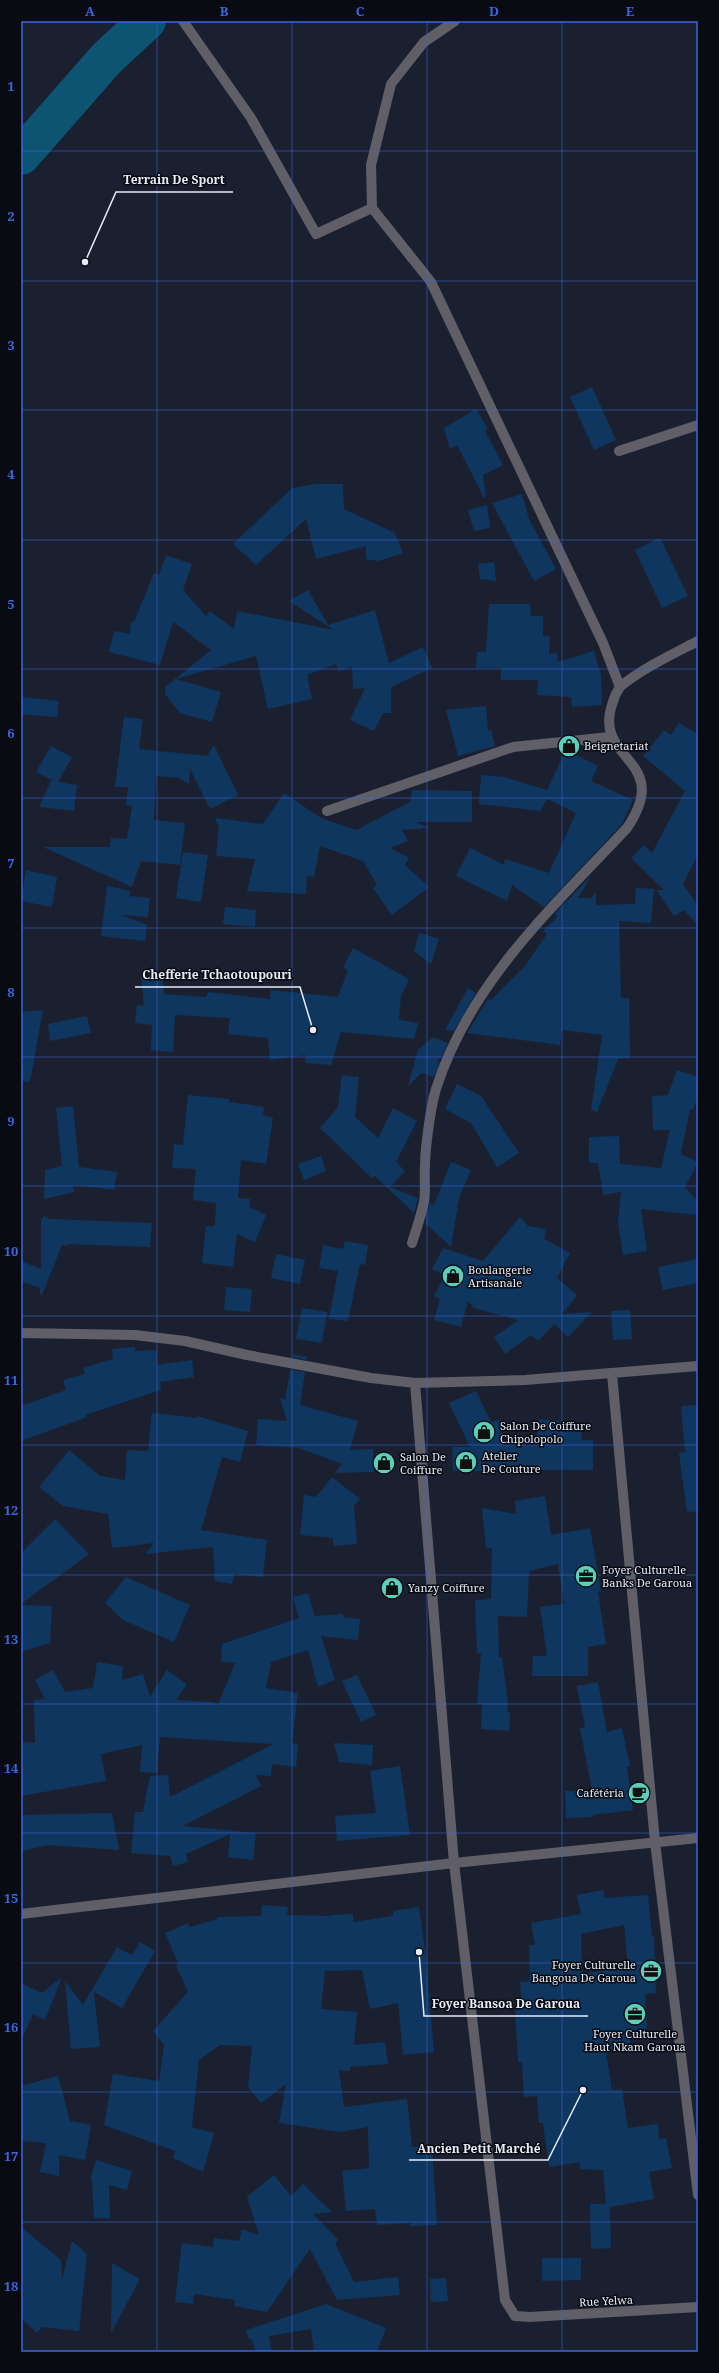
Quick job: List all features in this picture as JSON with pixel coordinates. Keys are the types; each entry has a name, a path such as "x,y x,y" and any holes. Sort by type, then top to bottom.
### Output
{"street":[{"path":"183,21 251,118 316,234 372,208"},
{"path":"455,21 424,42 390,84 371,164 372,208 430,282 603,643 620,687"},
{"path":"619,451 698,425"},
{"path":"412,1243 424,1202 425,1166 436,1090 448,1057 466,1022 485,988 518,944 628,828 636,815 643,798 642,781 638,769 610,737 610,712 620,687 669,656 698,641"},
{"path":"327,812 512,747 610,737"},
{"path":"21,1333 135,1335 185,1341 355,1375 414,1383 525,1380 698,1366"},
{"path":"612,1374 655,1842 698,2195"},
{"path":"414,1383 454,1863"},
{"path":"21,1914 454,1863 698,1838"},
{"name":"Rue Yelwa","path":"454,1863 505,2300 515,2316 698,2307"}],"building":[{"path":"592,387 616,440 594,450 570,397"},
{"path":"476,409 488,429 485,431 503,465 483,475 486,497 484,498 457,445 450,449 444,428"},
{"path":"316,484 343,484 344,509 395,533 403,553 379,561 366,559 366,546 316,559 306,519 256,565 233,544 292,488"},
{"path":"522,494 529,519 556,569 534,581 492,503"},
{"path":"487,505 490,528 474,531 468,510"},
{"path":"660,538 688,596 662,608 635,550"},
{"path":"166,555 192,564 183,590 206,616 210,611 234,629 237,611 334,630 289,601 308,590 328,625 375,610 389,663 423,647 432,668 391,687 391,713 383,713 374,731 350,720 365,688 353,689 352,667 338,671 336,664 307,675 312,699 268,709 256,656 176,679 221,692 212,722 180,713 165,694 165,687 211,650 173,622 160,665 109,652 114,631 130,634 131,622 134,622 154,573 159,575"},
{"path":"494,562 496,581 480,579 478,564"},
{"path":"489,604 530,604 531,616 543,616 543,636 550,636 549,654 557,653 558,662 594,651 601,675 602,705 572,707 571,697 537,695 538,680 501,680 501,668 476,668 477,652 486,652"},
{"path":"21,697 59,701 57,717 21,714"},
{"path":"486,706 488,731 491,730 495,746 458,756 446,710"},
{"path":"124,717 143,719 139,749 207,756 214,745 238,795 210,809 190,769 189,784 179,778 156,776 154,820 185,823 180,865 141,861 132,887 43,847 110,847 111,838 127,839 132,806 126,805 128,787 115,787"},
{"path":"679,723 698,734 698,855 683,884 698,906 698,924 684,910 674,916 656,890 664,890 631,858 644,845 652,853 685,791 643,756 664,730 671,735"},
{"path":"51,746 72,757 58,782 77,785 74,811 39,807 51,781 54,781 36,772"},
{"path":"566,750 598,766 591,781 633,800 622,824 544,907 512,885 507,901 456,876 470,848 504,865 505,859 549,873 576,813 547,799 540,811 479,804 481,775 504,777 547,790"},
{"path":"412,790 472,791 472,822 416,822 429,828 402,830 408,841 390,848 409,858 405,865 429,887 392,915 373,888 377,885 363,861 320,846 314,877 307,876 306,894 247,891 255,859 216,856 219,827 215,818 263,824 284,793 321,818 356,830 410,802"},
{"path":"183,852 208,855 201,902 176,898"},
{"path":"26,870 57,877 52,907 21,901"},
{"path":"592,875 578,898 590,898 588,901 596,893 596,905 635,904 636,888 654,889 651,923 619,921 621,998 629,998 630,1058 618,1059 597,1112 591,1110 602,1035 562,1030 560,1045 467,1033 488,999 491,1000 524,967 547,934 543,931 558,916 554,914"},
{"path":"107,886 131,891 129,896 150,898 148,917 121,915 147,925 145,941 101,936"},
{"path":"225,907 256,910 255,927 223,924"},
{"path":"419,933 439,939 431,964 414,951"},
{"path":"353,948 409,979 401,996 399,1020 418,1023 414,1039 341,1032 331,1065 305,1063 306,1055 270,1060 268,1038 228,1034 230,1018 175,1015 173,1052 151,1050 152,1025 135,1023 137,1005 144,1006 141,977 162,975 164,994 206,997 208,992 270,999 271,990 338,997 348,970 343,967"},
{"path":"468,988 476,993 454,1031 445,1030"},
{"path":"43,1010 30,1082 21,1081 21,1012"},
{"path":"87,1016 91,1033 50,1041 48,1024"},
{"path":"433,1037 448,1043 442,1056 437,1061 440,1062 434,1077 422,1073 408,1086 418,1050"},
{"path":"677,1070 698,1077 698,1095 693,1110 690,1109 681,1154 698,1162 685,1187 698,1202 698,1215 641,1209 647,1251 623,1255 618,1222 621,1192 603,1195 598,1163 589,1163 589,1137 619,1136 620,1164 661,1168 670,1130 653,1130 652,1096 668,1095"},
{"path":"342,1075 359,1077 355,1117 378,1138 393,1108 417,1121 396,1162 405,1171 390,1187 418,1198 414,1213 375,1176 372,1178 320,1128 338,1107"},
{"path":"457,1084 481,1096 519,1153 497,1167 471,1123 445,1109"},
{"path":"188,1095 229,1099 229,1102 264,1107 263,1115 273,1118 266,1164 241,1160 238,1198 250,1199 249,1207 266,1215 255,1242 237,1234 233,1267 202,1263 206,1226 215,1226 216,1203 193,1200 196,1169 172,1168 174,1144 183,1145"},
{"path":"73,1106 79,1167 117,1172 114,1190 73,1185 74,1192 44,1199 45,1170 62,1166 56,1108"},
{"path":"321,1156 326,1171 304,1180 298,1164"},
{"path":"451,1162 471,1170 459,1198 451,1247 425,1223 430,1203 434,1205"},
{"path":"43,1215 50,1219 152,1223 150,1247 62,1245 42,1295 40,1294 40,1288 21,1281 21,1261 41,1269 41,1218 43,1219"},
{"path":"520,1217 528,1226 546,1229 544,1239 570,1253 557,1278 577,1295 562,1314 592,1312 568,1337 554,1324 538,1341 531,1335 505,1354 494,1337 518,1320 474,1308 468,1301 461,1327 434,1320 440,1299 434,1296 445,1276 432,1269 443,1248 483,1261"},
{"path":"345,1241 368,1245 365,1265 360,1264 348,1321 329,1319 338,1271 319,1268 323,1245 343,1249"},
{"path":"276,1254 305,1260 300,1284 271,1278"},
{"path":"698,1259 698,1283 663,1290 658,1267"},
{"path":"226,1287 252,1289 250,1312 224,1310"},
{"path":"302,1308 327,1312 322,1343 296,1339"},
{"path":"630,1310 632,1339 613,1340 611,1311"},
{"path":"135,1347 135,1351 157,1350 157,1365 192,1360 194,1377 160,1382 161,1390 85,1415 87,1417 21,1441 21,1406 66,1390 63,1380 85,1374 83,1368 113,1359 112,1349"},
{"path":"293,1354 307,1357 307,1360 293,1357"},
{"path":"290,1370 305,1372 300,1405 358,1421 350,1450 373,1449 374,1472 335,1473 342,1464 299,1448 256,1445 258,1419 287,1421 280,1398 285,1400"},
{"path":"476,1391 491,1422 499,1420 503,1444 536,1445 539,1419 583,1424 581,1440 593,1440 593,1470 531,1470 492,1468 492,1471 453,1471 452,1447 470,1447 449,1403"},
{"path":"698,1405 698,1511 687,1512 679,1453 685,1452 681,1406"},
{"path":"152,1413 197,1418 197,1416 248,1431 240,1462 222,1457 201,1530 267,1540 263,1577 234,1574 232,1584 215,1581 213,1547 145,1554 154,1543 112,1548 108,1514 63,1506 39,1487 69,1450 100,1476 125,1480 127,1450 148,1451"},
{"path":"332,1477 360,1499 354,1506 357,1544 333,1546 333,1538 300,1535 304,1495 316,1497"},
{"path":"545,1496 551,1535 590,1528 601,1591 598,1592 606,1644 588,1647 588,1676 532,1676 533,1656 547,1656 540,1607 564,1604 558,1564 529,1571 527,1617 498,1616 499,1657 502,1657 508,1703 507,1712 510,1712 509,1731 481,1729 482,1704 477,1704 481,1653 477,1653 475,1600 491,1599 492,1548 486,1548 482,1508 516,1514 515,1501"},
{"path":"55,1519 89,1554 21,1604 21,1553"},
{"path":"126,1577 190,1605 174,1642 123,1620 105,1603"},
{"path":"308,1593 315,1616 343,1614 343,1617 360,1619 358,1640 321,1636 335,1680 318,1687 308,1650 271,1662 266,1688 298,1693 292,1743 298,1744 296,1767 272,1764 271,1776 256,1775 261,1786 183,1826 256,1833 253,1860 228,1857 230,1834 186,1854 188,1862 173,1866 170,1856 131,1853 135,1812 143,1812 150,1776 168,1775 170,1797 274,1744 160,1737 157,1773 140,1772 142,1745 101,1754 106,1781 21,1796 23,1742 35,1743 34,1700 45,1699 35,1680 53,1670 65,1692 93,1688 97,1662 123,1666 122,1680 143,1674 150,1697 167,1670 187,1684 176,1700 214,1702 218,1705 235,1663 221,1662 222,1644 299,1618 293,1597"},
{"path":"21,1605 52,1606 50,1643 21,1652"},
{"path":"357,1675 376,1715 361,1722 342,1681"},
{"path":"598,1682 607,1732 622,1728 630,1766 627,1767 633,1810 593,1815 593,1817 566,1818 565,1791 592,1790 580,1728 585,1727 577,1686"},
{"path":"334,1743 373,1745 372,1765 339,1762"},
{"path":"400,1766 410,1835 337,1841 335,1816 376,1813 370,1771"},
{"path":"112,1813 119,1850 49,1845 21,1851 21,1815"},
{"path":"603,1890 605,1898 648,1895 652,1936 654,1936 656,1993 645,1994 647,2029 630,2031 631,2050 606,2052 612,2090 622,2089 628,2128 658,2124 659,2139 666,2138 672,2168 649,2172 654,2199 610,2207 611,2248 591,2249 590,2204 606,2204 603,2170 580,2169 580,2162 549,2167 543,2123 539,2123 537,2096 524,2097 522,2062 518,2062 515,2007 522,2007 520,1982 530,1981 529,1945 535,1945 531,1923 581,1914 577,1895","holes":["624,1925 628,1966 582,1974 581,1934"]},
{"path":"262,1905 288,1907 287,1915 330,1916 353,1914 353,1922 393,1916 393,1911 419,1907 426,1958 434,2052 403,2055 398,2003 370,2009 362,1970 325,1971 321,2009 357,2012 354,2045 385,2042 388,2064 350,2067 350,2071 339,2070 344,2107 407,2099 412,2147 432,2147 437,2225 410,2226 410,2223 377,2225 375,2209 346,2211 342,2171 369,2168 368,2127 339,2132 279,2123 286,2084 261,2103 248,2087 252,2046 220,2045 199,2060 192,2127 214,2133 203,2172 173,2158 175,2151 104,2125 113,2074 159,2081 164,2045 153,2031 188,1992 175,1963 179,1965 165,1933 188,1923 190,1927 218,1919 218,1917 261,1916"},
{"path":"140,1942 155,1951 122,2008 94,1992 100,2047 71,2049 65,1981 83,2005 117,1947 132,1955"},
{"path":"62,1977 45,2020 33,2014 21,2041 21,1983 42,1993"},
{"path":"58,2076 70,2121 91,2125 85,2160 59,2155 59,2176 40,2172 46,2143 21,2141 21,2086"},
{"path":"96,2160 132,2171 127,2190 109,2185 110,2218 94,2218 92,2180 90,2180"},
{"path":"274,2175 291,2196 303,2184 332,2212 313,2214 338,2240 335,2243 354,2282 398,2277 400,2295 337,2300 310,2249 267,2312 234,2306 235,2300 194,2294 193,2304 175,2302 182,2243 213,2247 214,2238 239,2241 242,2229 259,2235 247,2197"},
{"path":"21,2227 61,2260 62,2279 72,2241 87,2254 79,2331 42,2327 37,2333 21,2318"},
{"path":"542,2258 581,2258 581,2280 542,2281"},
{"path":"112,2263 140,2279 111,2333"},
{"path":"446,2278 448,2301 431,2302 430,2279"},
{"path":"326,2304 386,2328 377,2352 314,2352 311,2329 269,2336 272,2352 255,2352 252,2339 249,2339 246,2330"}],"waterway":[{"path":"21,156 107,58 147,21"}],"place":[{"name":"Terrain De Sport","path":"85,262"},
{"name":"Beignetariat","path":"569,746"},
{"name":"Chefferie Tchaotoupouri","path":"313,1030"},
{"name":"Boulangerie Artisanale","path":"453,1276"},
{"name":"Salon De Coiffure Chipolopolo","path":"484,1432"},
{"name":"Atelier De Couture","path":"466,1462"},
{"name":"Salon De Coiffure","path":"384,1463"},
{"name":"Foyer Culturelle Banks De Garoua","path":"586,1576"},
{"name":"Yanzy Coiffure","path":"392,1588"},
{"name":"Cafétéria","path":"639,1793"},
{"name":"Foyer Bansoa De Garoua","path":"419,1952"},
{"name":"Foyer Culturelle Bangoua De Garoua","path":"651,1971"},
{"name":"Foyer Culturelle Haut Nkam Garoua","path":"635,2014"},
{"name":"Ancien Petit Marché","path":"583,2090"}]}
